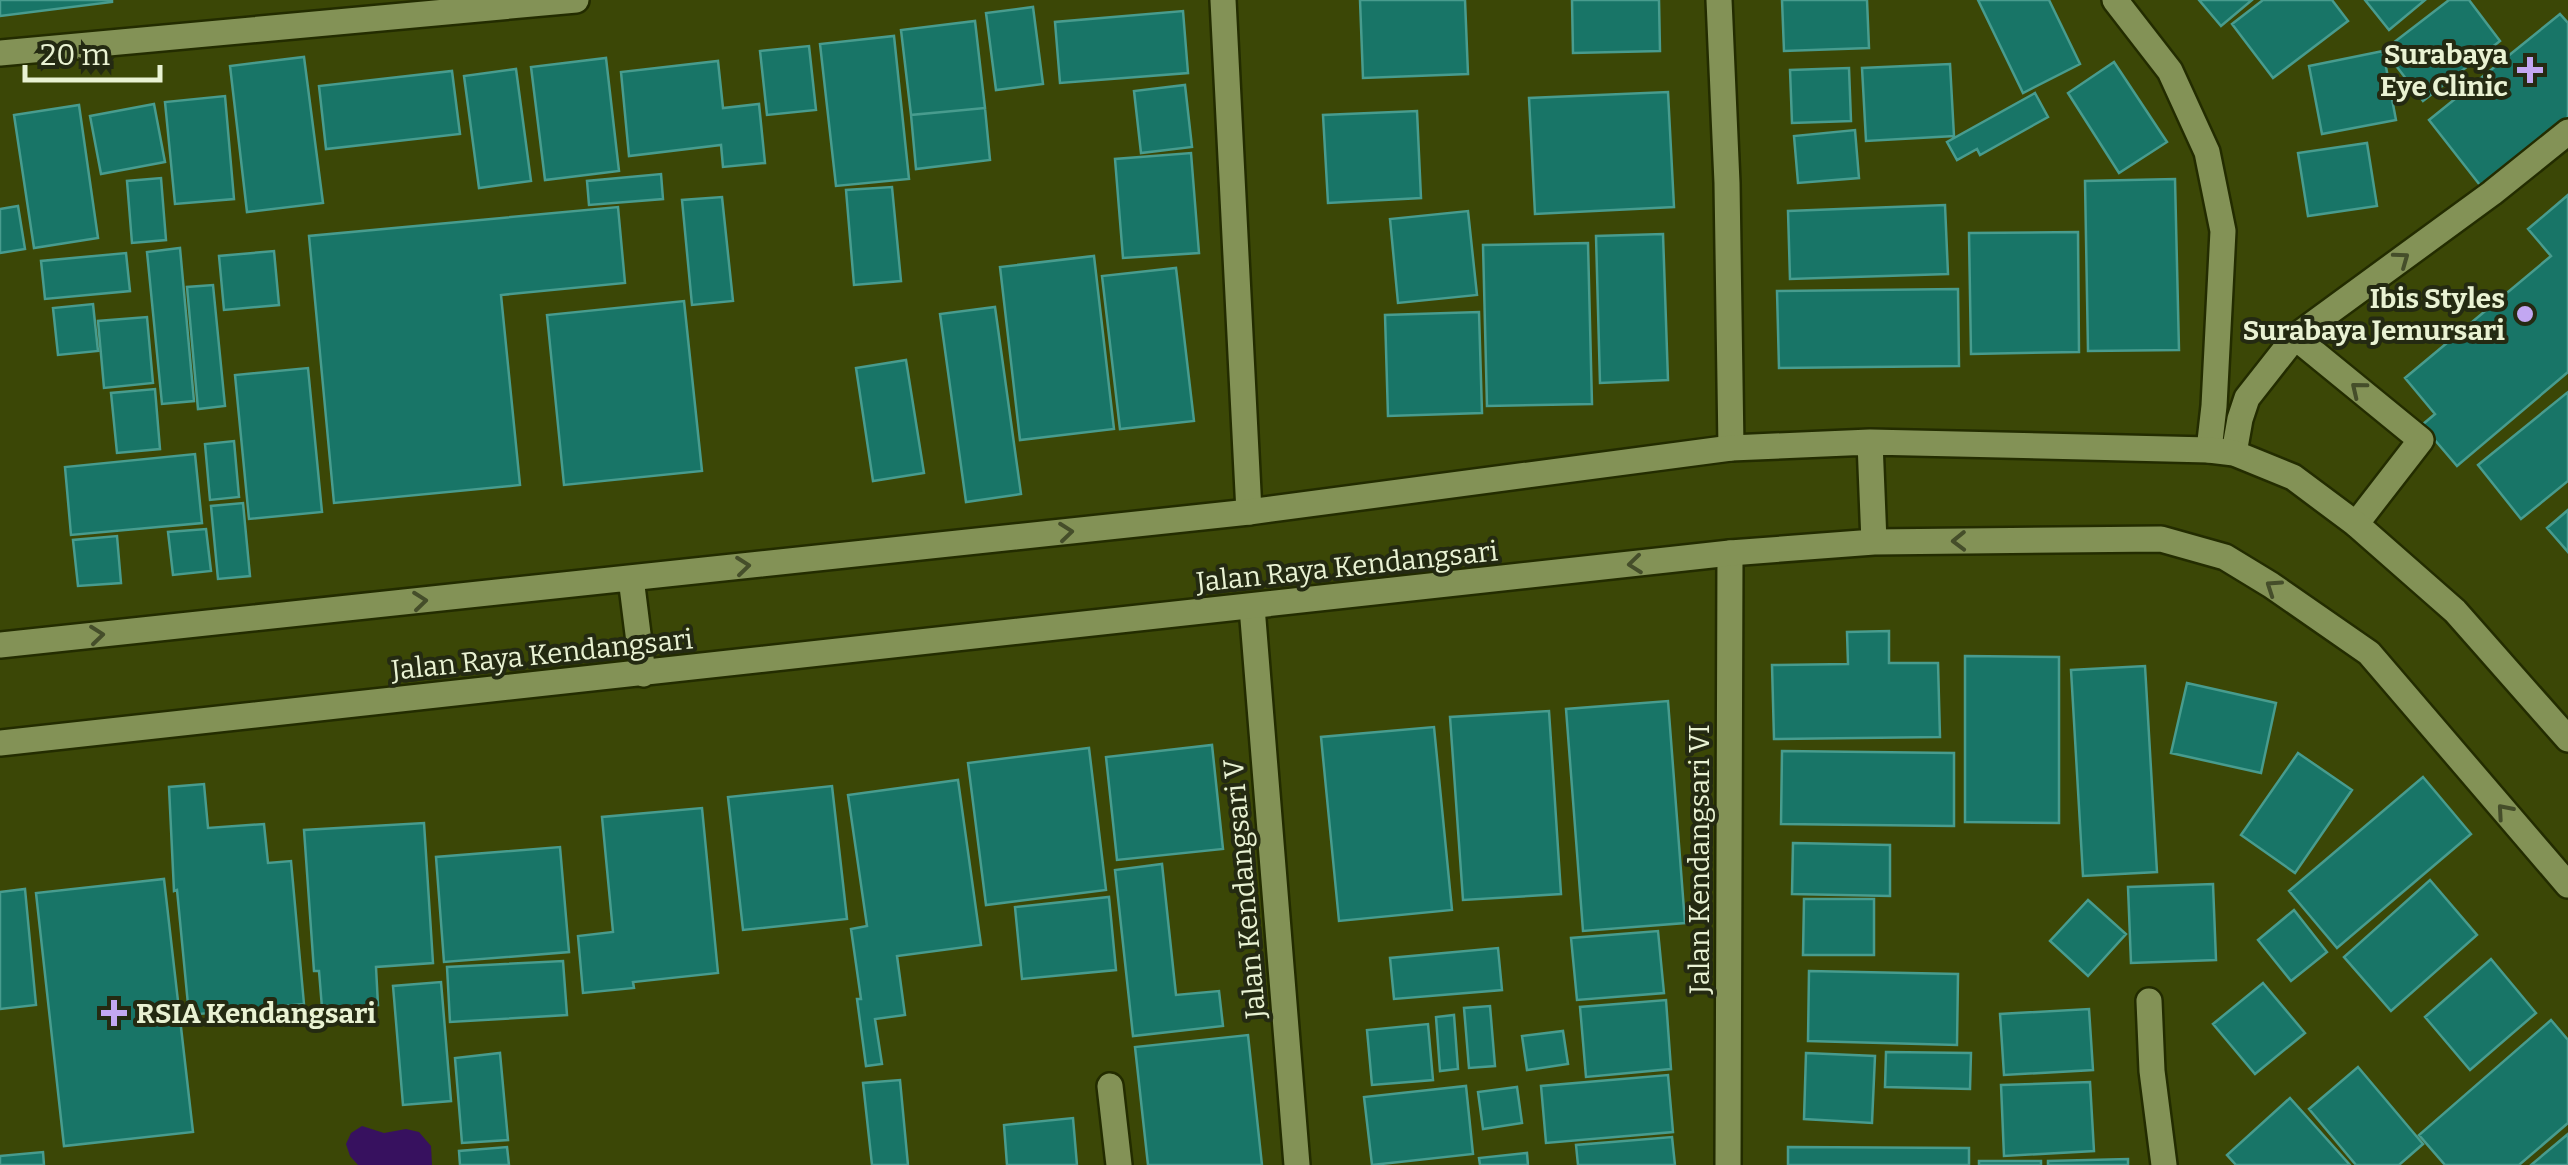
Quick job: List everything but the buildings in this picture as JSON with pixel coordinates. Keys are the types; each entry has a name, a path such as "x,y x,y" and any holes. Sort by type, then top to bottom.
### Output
{"main road":[{"path":"0,54 576,0"},
{"path":"1223,0 1248,512"},
{"path":"1719,0 1728,183 1731,448"},
{"path":"2115,0 2170,71 2207,152 2223,230 2214,406 2222,451"},
{"path":"2222,451 2247,398 2295,337 2492,193 2568,132"},
{"path":"2295,337 2421,440 2356,524"},
{"path":"1870,442 1874,542"},
{"path":"0,645 1248,512 1731,448 1870,442 2222,451 2293,477 2356,524 2455,611 2568,740"},
{"name":"Jalan Raya Kendangsari","path":"0,743 1730,553 1874,542 2161,539 2225,557 2368,654 2568,885"},
{"name":"Jalan Kendangsari VI","path":"1728,1165 1730,553"},
{"path":"631,578 643,674"},
{"name":"Jalan Kendangsari V","path":"1252,607 1297,1165"},
{"path":"2149,1000 2152,1071 2167,1161"},
{"path":"1110,1086 1119,1165"}],"shaded area":[{"path":"362,1126 384,1133 406,1129 419,1132 431,1146 432,1165 358,1165 346,1144 351,1133"}],"place":[{"name":"Surabaya Eye Clinic","path":"2530,70"},
{"name":"Ibis Styles Surabaya Jemursari","path":"2525,314"},
{"name":"RSIA Kendangsari","path":"114,1013"}]}
